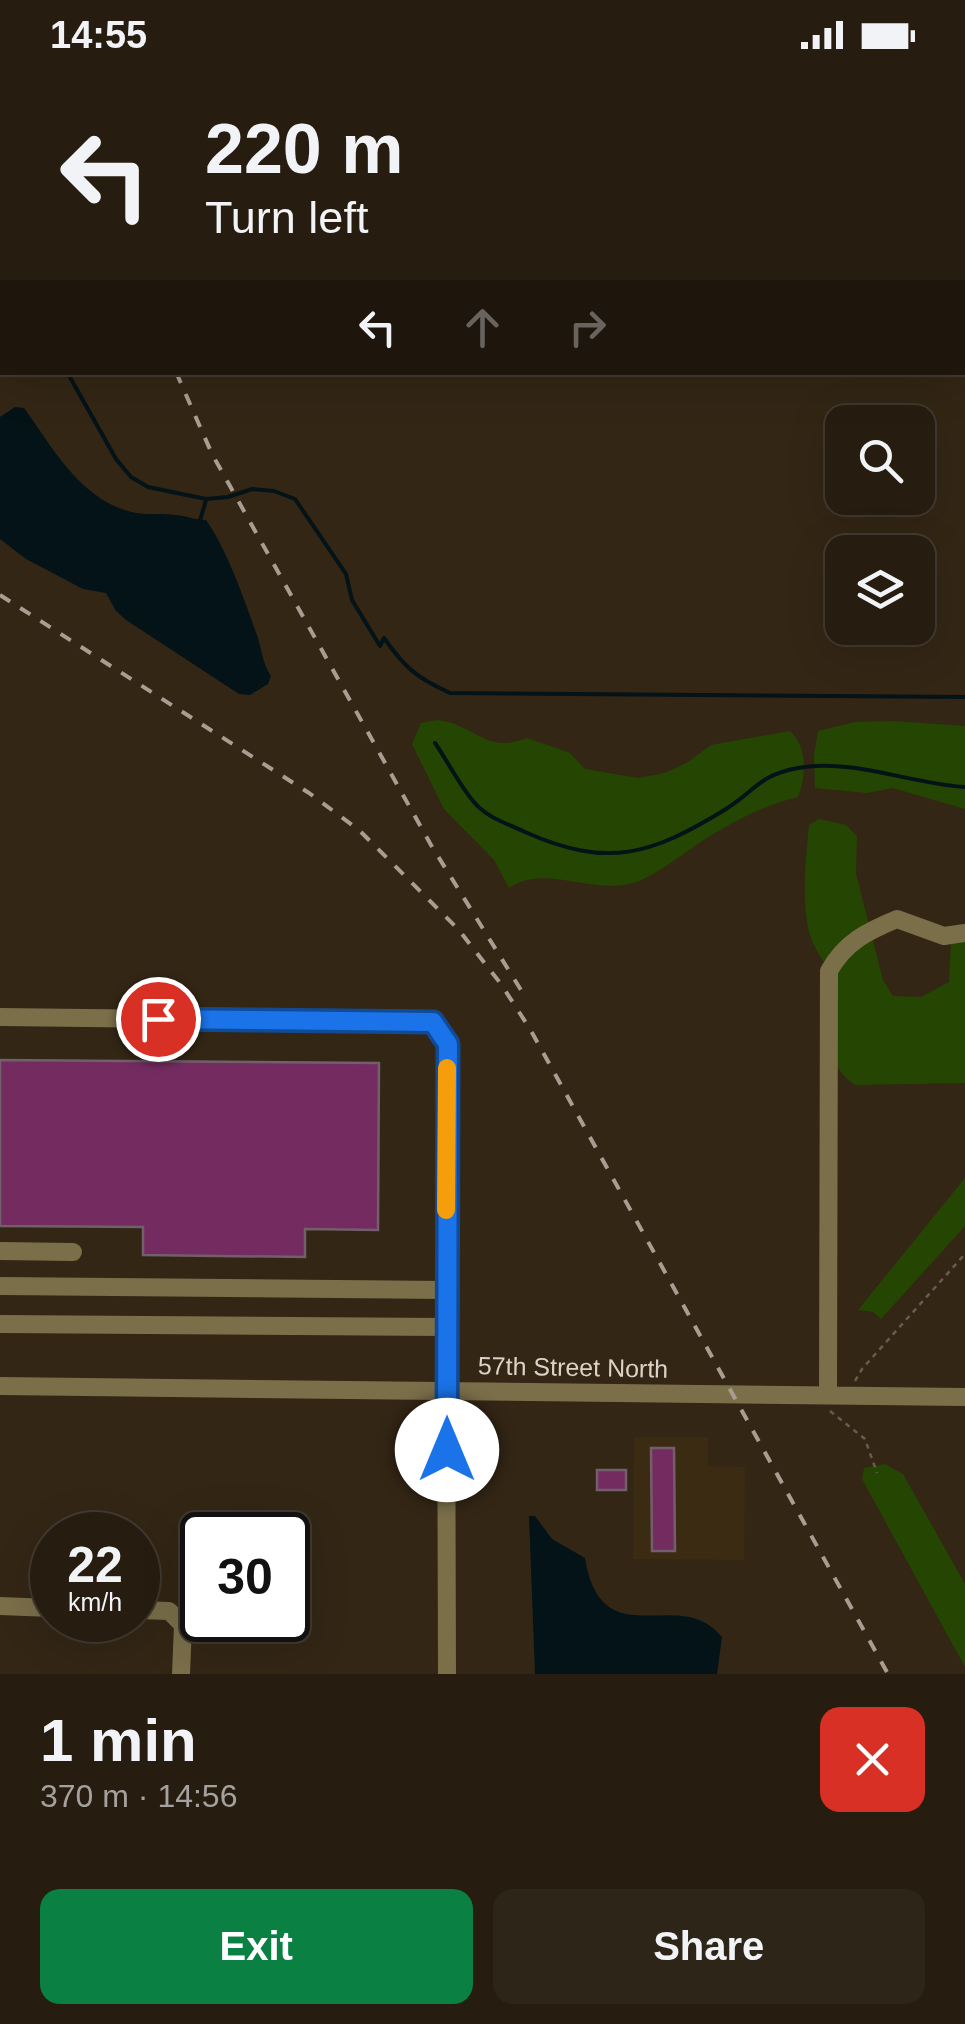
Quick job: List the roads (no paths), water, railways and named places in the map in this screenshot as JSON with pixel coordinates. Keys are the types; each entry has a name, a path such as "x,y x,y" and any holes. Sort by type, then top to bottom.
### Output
{"street":[{"path":"837,1395 829,971 838,954 864,932 898,919 944,936 965,932"},
{"path":"0,1017 433,1022 448,1044 446,1674"},
{"path":"0,1251 73,1252"},
{"path":"0,1286 446,1290"},
{"path":"0,1324 446,1327"},
{"name":"57th Street North","path":"0,1386 965,1396"},
{"path":"0,1606 30,1607"},
{"path":"160,1611 169,1611 183,1625 182,1674"}],"waterway":[{"path":"69,375 116,459 131,477 148,487 206,499 252,489 274,491 295,499 346,574 352,600 380,646 384,638 412,671 450,693 965,697"},
{"path":"199,524 206,500"},
{"path":"435,743 468,794 491,816 554,844 605,853 628,852 675,837 726,809 766,779 798,768 839,766 965,787"}],"railway":[{"path":"177,375 212,454 431,845 521,990"},
{"path":"0,595 309,793 359,830 458,929 530,1029 888,1674"}]}
